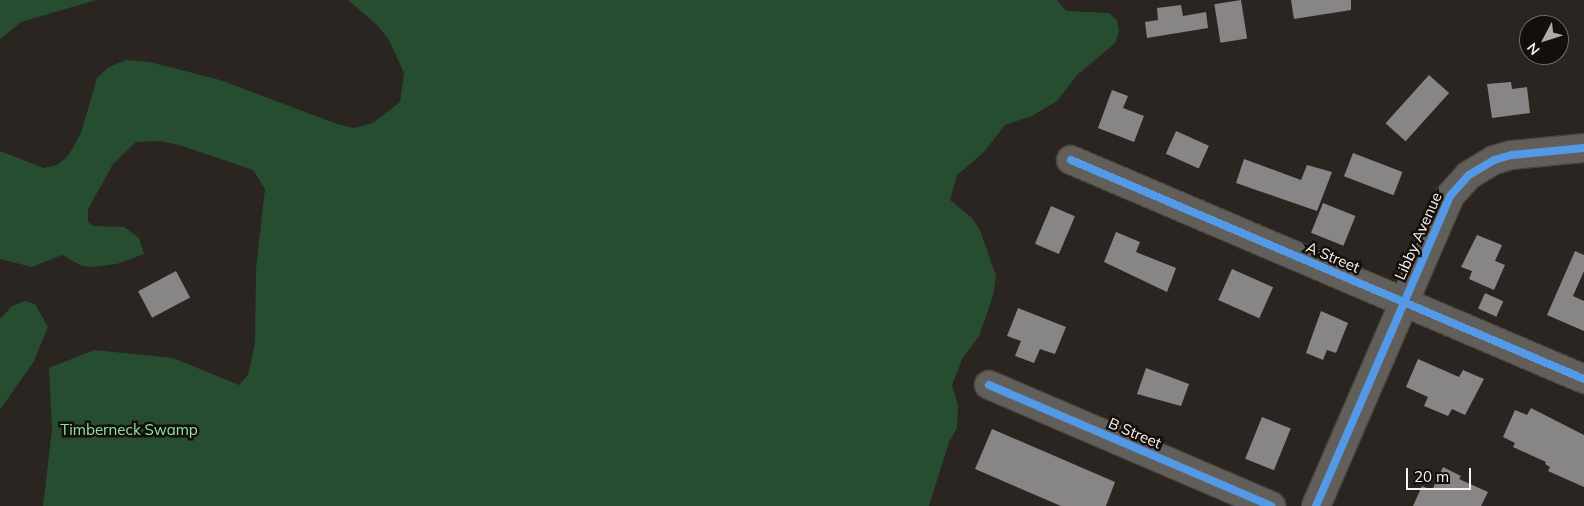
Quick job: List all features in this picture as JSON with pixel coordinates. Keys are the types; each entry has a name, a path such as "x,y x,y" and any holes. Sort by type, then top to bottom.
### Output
{"street":[{"name":"Libby Avenue","path":"1316,506 1445,204 1469,175 1494,160 1512,155 1584,148"},
{"name":"A Street","path":"1071,160 1584,379"},
{"name":"B Street","path":"989,385 1271,506"}],"green space":[{"path":"0,0 96,0 21,22 0,39"},
{"name":"Timberneck Swamp","path":"348,0 1057,0 1066,11 1109,13 1117,20 1119,32 1115,43 1077,75 1057,101 1032,116 1005,125 984,152 957,175 950,200 972,218 980,230 996,276 993,296 979,336 962,359 952,385 958,405 957,428 949,442 929,506 43,506 52,430 49,368 94,350 173,358 239,385 248,375 255,343 256,269 265,189 253,170 179,145 160,141 136,142 113,164 88,209 88,222 93,226 124,227 139,238 144,254 117,264 92,267 82,266 62,255 32,267 0,259 0,151 44,168 57,165 68,156 81,133 97,78 109,67 126,60 150,62 220,80 337,124 354,128 373,123 400,102 404,73 389,40 378,26"},
{"path":"25,301 35,304 48,327 34,361 0,410 0,319 12,306"}],"building":[{"path":"1241,0 1247,39 1220,43 1214,4"},
{"path":"1291,0 1351,0 1351,10 1294,19"},
{"path":"1181,5 1183,16 1206,12 1208,28 1147,38 1145,22 1158,20 1157,8"},
{"path":"1429,75 1449,93 1406,141 1386,123"},
{"path":"1511,82 1512,89 1527,87 1530,113 1492,118 1487,84"},
{"path":"1112,90 1128,96 1123,108 1144,116 1134,142 1098,128"},
{"path":"1176,131 1209,146 1199,168 1166,154"},
{"path":"1353,153 1402,172 1394,195 1344,176"},
{"path":"1244,159 1301,180 1307,165 1332,172 1317,211 1236,183"},
{"path":"1323,203 1355,216 1343,246 1311,233"},
{"path":"1051,206 1075,216 1059,254 1035,244"},
{"path":"1116,232 1140,242 1136,252 1176,268 1167,292 1104,262"},
{"path":"1477,235 1502,245 1495,261 1505,265 1494,290 1469,279 1472,271 1461,267"},
{"path":"1575,251 1584,255 1584,271 1573,296 1584,301 1584,331 1547,315"},
{"path":"1232,269 1273,287 1259,318 1218,300"},
{"path":"176,271 190,297 152,318 138,291"},
{"path":"1485,293 1503,301 1496,317 1478,309"},
{"path":"1018,308 1066,327 1055,354 1040,349 1034,363 1015,356 1021,341 1007,336"},
{"path":"1321,311 1348,323 1336,353 1327,350 1323,360 1306,353"},
{"path":"1418,359 1459,377 1463,370 1484,379 1465,415 1452,409 1448,416 1424,406 1428,397 1406,387"},
{"path":"1146,368 1189,384 1181,406 1137,394"},
{"path":"1531,408 1584,435 1584,487 1548,471 1550,467 1545,464 1546,462 1513,447 1515,443 1503,437 1515,410 1527,415"},
{"path":"1262,417 1291,429 1274,470 1245,459"},
{"path":"992,429 1115,482 1106,506 1061,506 975,469"},
{"path":"1443,467 1461,476 1459,479 1488,492 1481,506 1413,506 1422,486 1432,490"}],"cycle path":[{"path":"1316,506 1450,196 1469,175 1494,160 1512,155 1584,148"},
{"path":"1071,160 1584,379"},
{"path":"989,385 1271,506"}]}
